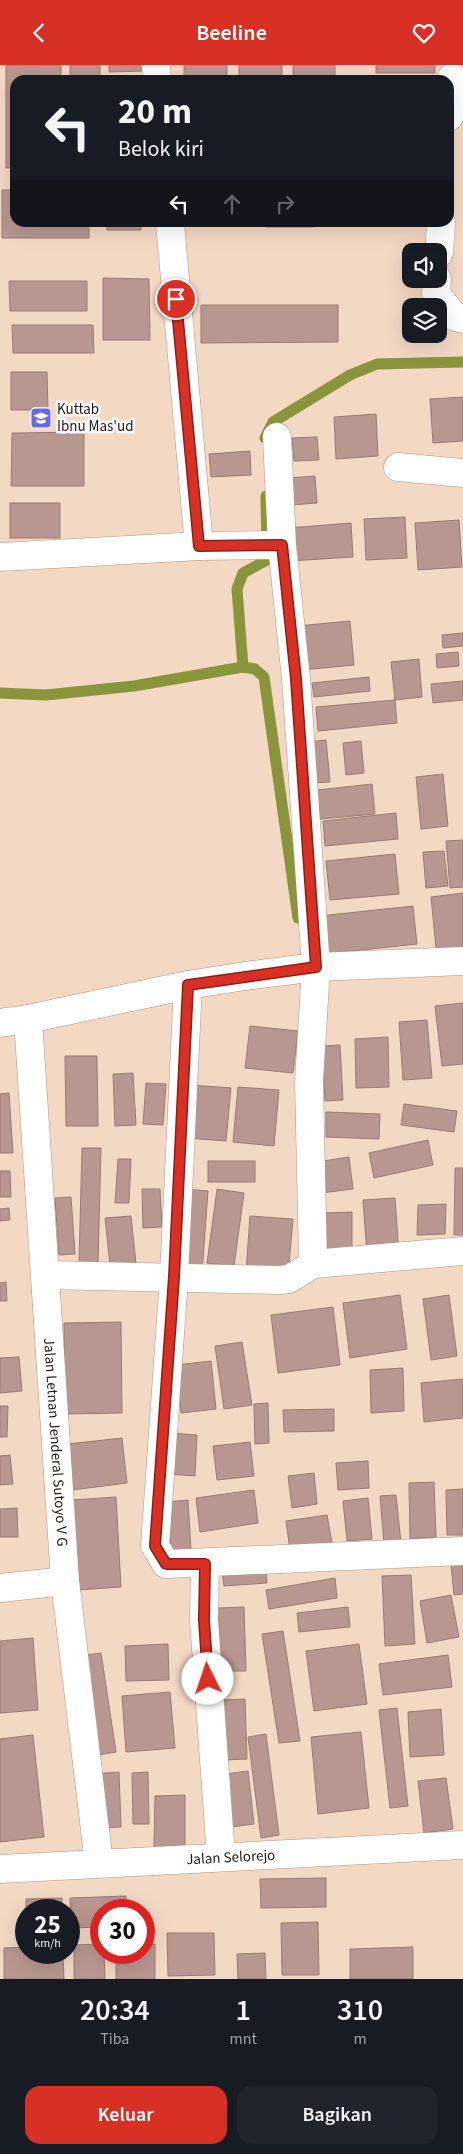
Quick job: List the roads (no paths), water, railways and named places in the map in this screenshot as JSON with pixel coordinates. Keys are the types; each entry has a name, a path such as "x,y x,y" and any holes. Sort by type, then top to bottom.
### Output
{"street":[{"path":"170,227 199,546"},
{"path":"440,243 441,227"},
{"path":"436,288 436,295 455,317 463,319"},
{"path":"277,437 273,545 296,679 316,967 309,1081 314,1264"},
{"path":"398,467 463,473"},
{"path":"0,557 199,546 273,545"},
{"path":"0,1023 28,1019 188,985 316,967 463,961"},
{"path":"188,985 174,1277 155,1546 166,1564 205,1564 463,1551"},
{"name":"Jalan Letnan Jenderal Sutoyo V G","path":"28,1019 65,1581 98,1863"},
{"path":"46,1275 280,1280 289,1279 314,1264 463,1251"},
{"path":"205,1564 204,1620 221,1857"},
{"path":"0,1587 65,1581"},
{"name":"Jalan Selorejo","path":"0,1869 463,1845"}],"waterway":[{"path":"265,438 273,422 350,375 377,364 463,362"},
{"path":"0,693 46,695 134,686 243,667 237,589 243,573 267,560 266,496"},
{"path":"243,667 255,669 264,677 298,918"}],"place":[{"name":"Kuttab Ibnu Mas'ud","path":"41,418"}]}
